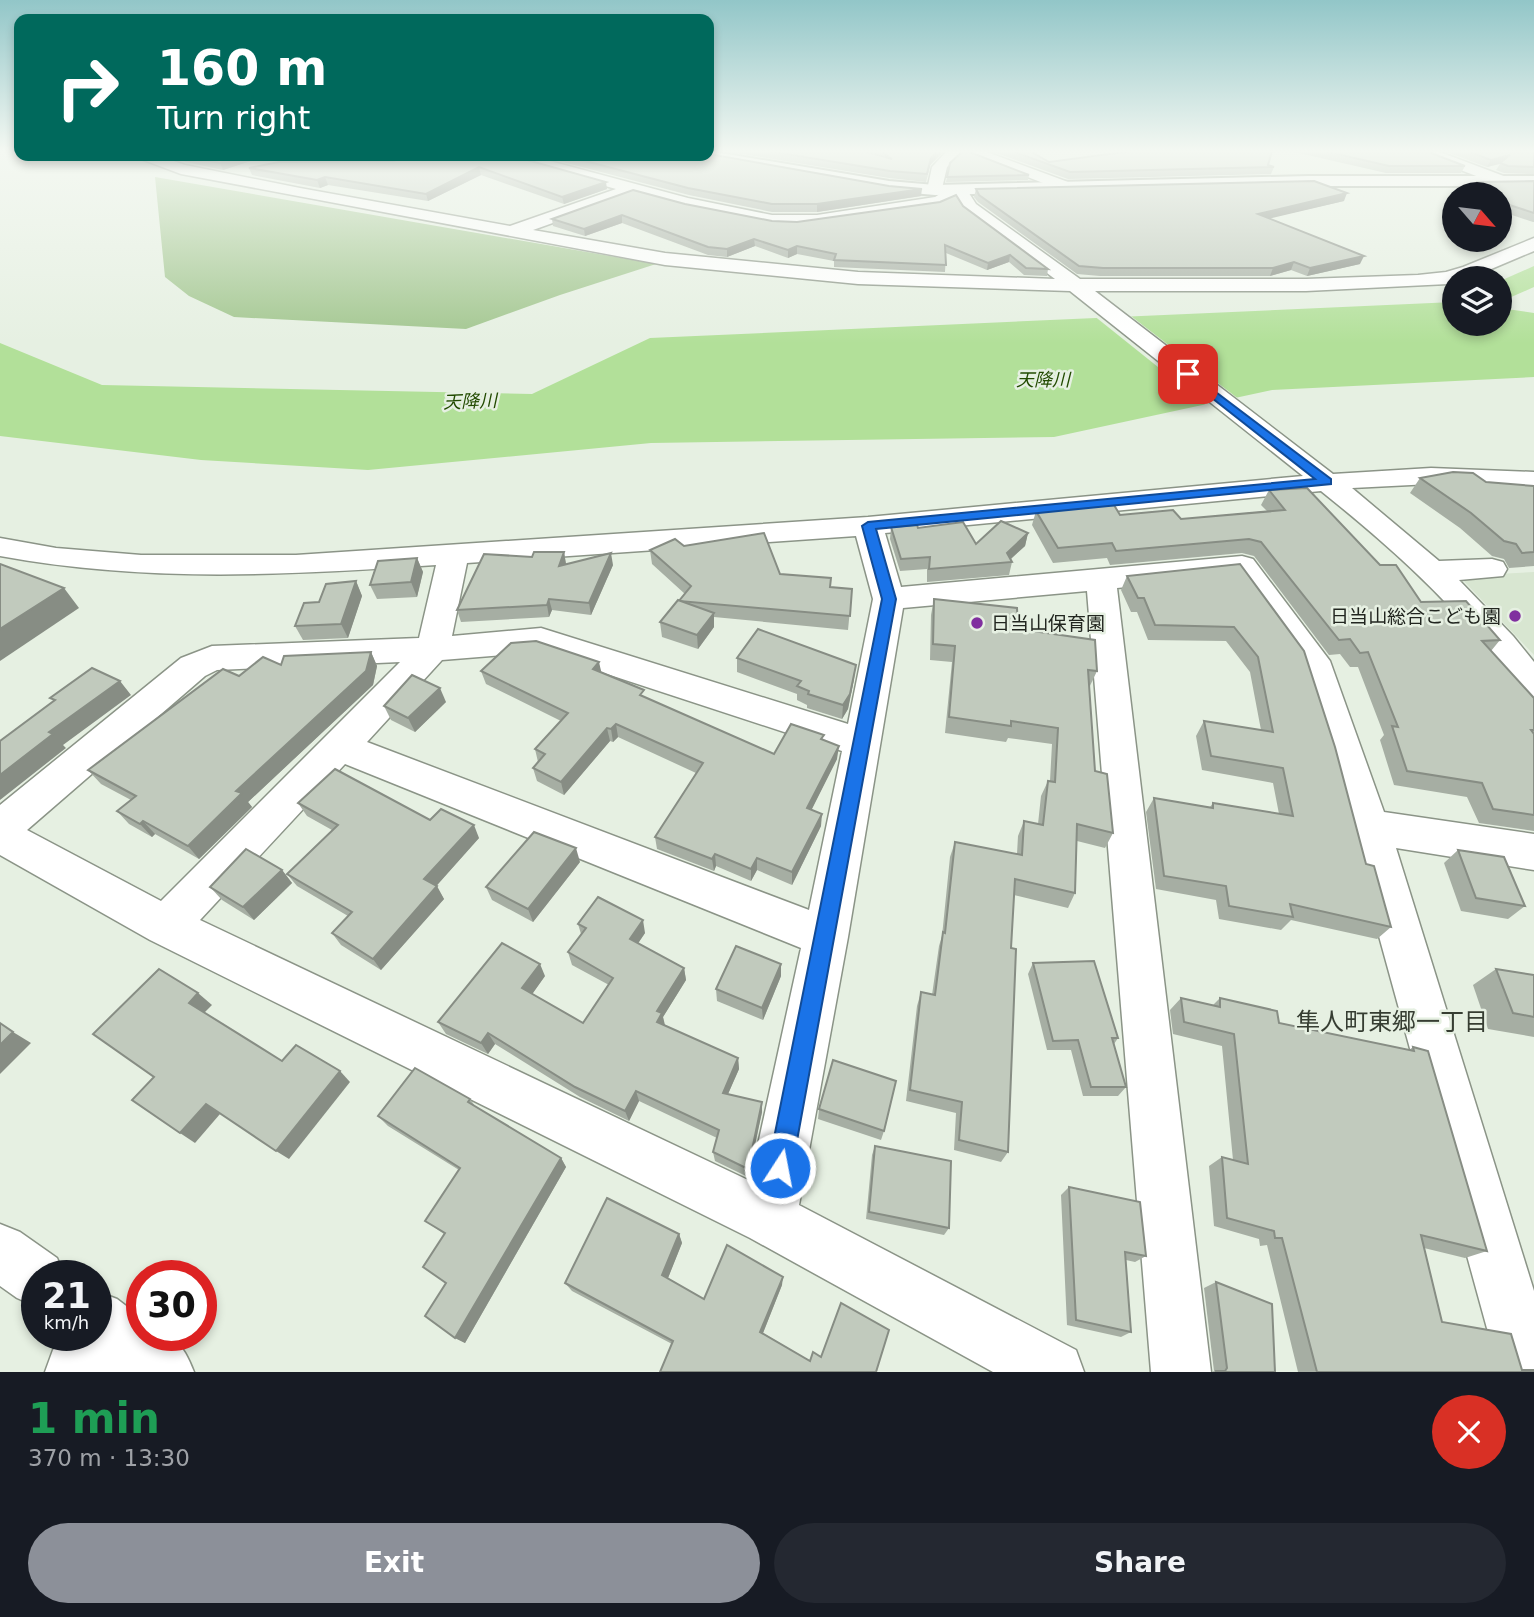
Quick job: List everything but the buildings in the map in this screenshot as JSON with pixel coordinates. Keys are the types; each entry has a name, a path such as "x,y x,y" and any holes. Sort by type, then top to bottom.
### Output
{"street":[{"path":"426,215 665,259 803,275 1017,285 1306,285 1418,281 1448,278 1471,271 1534,244"},
{"path":"511,231 557,215"},
{"path":"744,215 797,222 844,215"},
{"path":"981,215 1322,479 1432,570 1518,664 1534,687"},
{"path":"0,547 56,557 141,565 296,565 868,526 1322,479 1431,476 1534,480"},
{"path":"769,1219 826,937 860,742 889,599 868,526"},
{"path":"166,926 433,649 453,556"},
{"path":"889,599 1242,566 1313,661 1369,827 1530,1372"},
{"path":"1432,570 1492,569"},
{"path":"1098,581 1103,592 1181,1372"},
{"path":"0,829 193,667 212,658 433,649 541,640 860,742"},
{"path":"338,746 826,937"},
{"path":"1369,827 1534,852"},
{"path":"0,835 166,926 769,1219 1054,1372"},
{"path":"0,1252 21,1267"},
{"path":"112,1348 164,1372"}],"shaded area":[{"path":"159,215 374,215 656,264 466,329 234,317 189,296 165,277"},
{"name":"日当山総合こども園","path":"1534,572 1534,655 1459,576"}],"water":[{"name":"天降川","path":"1442,303 1442,336 1512,336 1512,310 1534,313 1534,377 1272,390 1054,437 651,443 368,470 201,460 0,436 0,343 102,385 532,394 650,338"}],"pier":[{"path":"1127,313 1240,400 1208,407 1093,315"}],"waterway":[{"path":"1512,287 1534,275"}],"place":[{"name":"日当山総合こども園","path":"1515,616"},
{"name":"日当山保育園","path":"977,623"}],"district":[{"name":"隼人町東郷一丁目","path":"1392,1022"}],"route":[{"path":"780,1168 889,599 868,526 1326,482 1188,374"}]}
